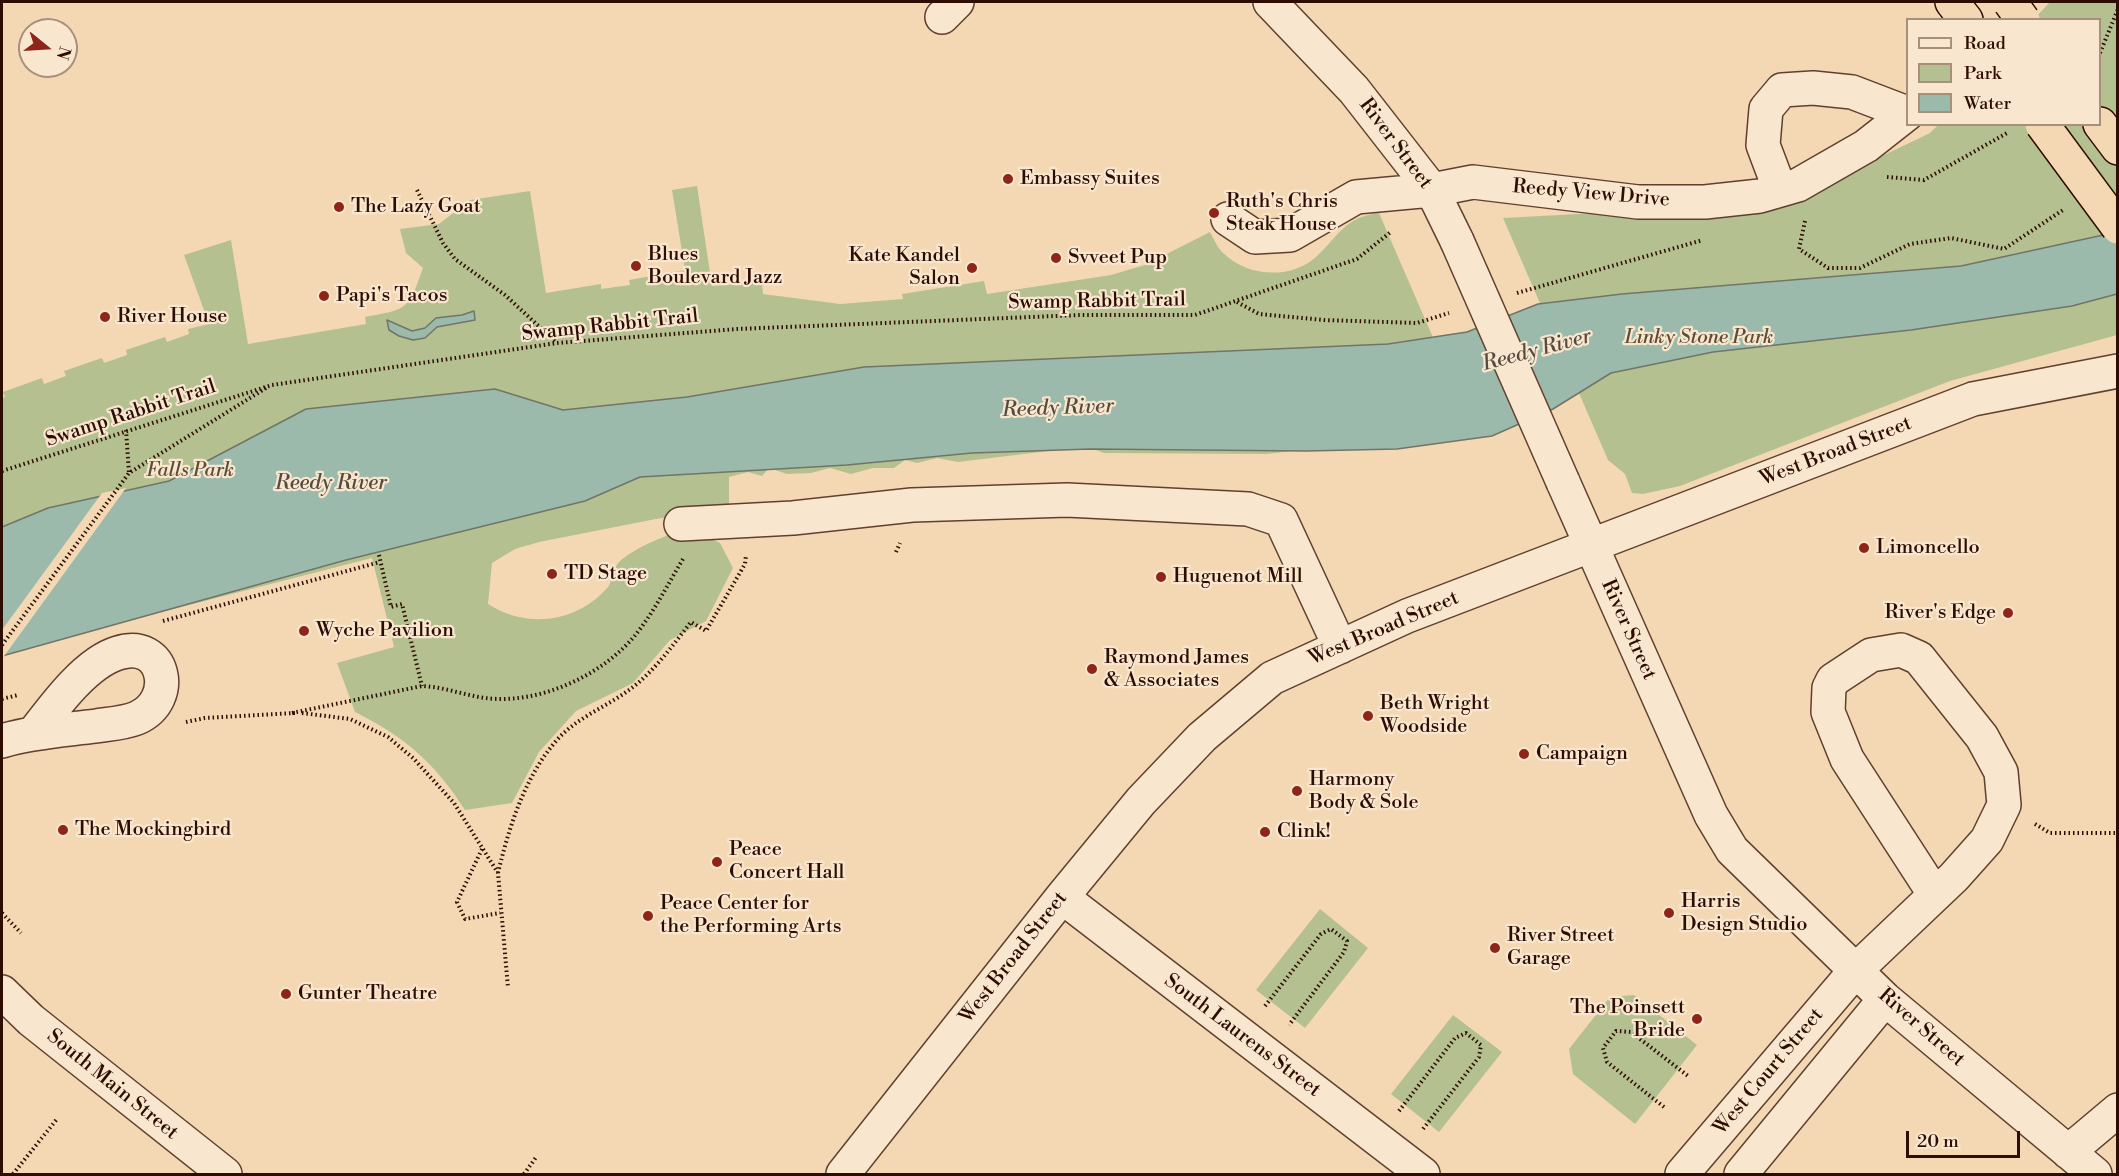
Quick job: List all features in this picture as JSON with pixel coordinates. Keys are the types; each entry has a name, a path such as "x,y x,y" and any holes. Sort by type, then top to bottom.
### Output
{"highway":[{"path":"1952,2 1964,18"},
{"path":"2010,2 2022,18"},
{"path":"2101,125 2118,148"},
{"path":"2028,127 2118,227"}],"street":[{"name":"River Street","path":"1270,2 1354,90 1432,190 1563,482 1589,546 1712,815 1732,850 1885,999 2095,1174"},
{"path":"2001,18 2017,2"},
{"path":"1780,190 1763,145 1766,109 1782,90 1814,88 1852,92 1906,113"},
{"name":"Reedy View Drive","path":"1228,219 1255,237 1290,235 1356,197 1432,190 1473,182 1638,202 1705,202 1760,196 1798,185 1866,146 1906,114"},
{"name":"West Broad Street","path":"843,1174 1141,801 1202,737 1272,678 1407,616 1973,399 2118,371"},
{"path":"683,539 751,520 912,505 1067,500 1248,509 1281,520 1340,647"},
{"path":"1935,895 1847,759 1828,712 1829,688 1833,680 1871,655 1901,650 1919,658 1983,737 2001,772 2004,805"},
{"path":"2,741 33,734"},
{"name":"West Court Street","path":"1682,1174 1856,970 1935,895 1987,840 2004,805"},
{"name":"South Laurens Street","path":"1062,897 1423,1174"},
{"name":"South Main Street","path":"2,993 31,1020 225,1174"},
{"path":"1742,1174 1885,999"},
{"path":"2068,1152 2118,1110"}],"path":[{"path":"2101,50 2118,9"},
{"path":"1882,177 1924,180 2028,127"},
{"path":"417,190 443,243 456,259 505,295 557,344"},
{"path":"1806,219 1800,249 1828,268 1860,268 1910,244 1951,238 2004,249 2068,206"},
{"name":"Swamp Rabbit Trail","path":"2,471 272,385 557,344 737,329 1080,315 1195,315 1357,259 1400,225"},
{"path":"2,645 129,473 272,385"},
{"path":"126,430 129,473"},
{"path":"508,988 498,873 507,835 529,783 557,739 595,710 630,690 667,652 691,622 706,631 745,564 751,520"},
{"path":"292,713 422,686 443,687 485,698 520,698 551,691 583,676 612,657 635,635 658,605 683,539"},
{"path":"378,555 391,607 402,604 422,686"},
{"path":"160,622 380,562"},
{"path":"2,699 23,694"},
{"path":"182,723 205,718 292,713 313,713 351,719 388,737 413,758 454,803 498,873"},
{"path":"2004,805 2050,833 2118,833"},
{"path":"482,849 457,902 465,919 500,913"},
{"path":"2,921 3,915"},
{"path":"3,915 21,933"},
{"path":"1265,1006 1321,934 1331,929 1347,941 1344,952 1289,1025"},
{"path":"1664,1107 1607,1062 1603,1048 1616,1031 1631,1032 1688,1076"},
{"path":"1399,1111 1455,1038 1466,1033 1481,1045 1479,1056 1423,1130"},
{"path":"13,1174 57,1119"},
{"path":"524,1174 537,1156"}],"green space":[{"name":"Linky Stone Park","path":"2050,2 2117,2 2117,335 1950,381 1680,486 1643,494 1632,493 1625,474 1608,460 1503,218 1784,203 1930,133 1937,126 2101,126 2101,18 2035,18"},
{"name":"Falls Park","path":"697,186 712,286 762,282 763,294 840,304 903,299 902,294 984,281 987,294 1111,275 1145,265 1210,232 1220,250 1244,267 1256,271 1281,272 1306,264 1316,257 1350,223 1367,215 1379,213 1477,439 1401,439 1266,454 1104,453 1075,446 958,462 937,458 917,463 905,460 894,468 873,468 851,474 830,468 811,473 787,474 769,468 762,476 748,472 729,477 729,508 656,519 539,542 515,549 492,563 488,604 503,612 535,619 567,615 582,608 608,587 615,567 625,557 642,546 672,534 693,531 720,543 733,568 706,621 670,640 633,683 576,711 539,752 512,803 465,810 442,778 418,753 389,731 355,712 337,663 394,647 372,558 2,653 2,398 5,397 3,392 42,378 44,384 66,376 64,371 102,358 104,363 127,355 126,350 165,337 167,342 189,334 188,329 209,324 184,255 231,240 248,344 366,324 365,317 399,309 410,300 423,268 406,253 400,229 439,224 470,200 530,191 546,293 601,284 601,289 630,285 629,280 685,270 672,190"},
{"path":"1320,909 1368,948 1305,1028 1256,990"},
{"path":"1634,995 1697,1045 1635,1124 1573,1074 1569,1049 1610,997"},
{"path":"1453,1015 1502,1052 1439,1132 1391,1094"}],"water":[{"name":"Reedy River","path":"2117,232 2117,294 2072,306 1911,330 1713,352 1611,373 1553,409 1492,436 1397,449 1306,451 1090,449 972,453 847,465 640,477 585,501 346,560 2,656 2,527 48,508 169,481 306,409 495,389 563,410 687,397 864,367 1388,344 1467,332 1538,304 1622,294 1961,266"},
{"path":"474,311 475,320 437,327 425,338 413,340 389,330 387,320 412,331 425,328 436,318"}],"pier":[{"path":"126,488 2,659 2,630 102,493"}],"place":[{"name":"Embassy Suites","path":"1008,179"},
{"name":"The Lazy Goat","path":"339,207"},
{"name":"Ruth's Chris Steak House","path":"1214,213"},
{"name":"Svveet Pup","path":"1056,258"},
{"name":"Blues Boulevard Jazz","path":"636,266"},
{"name":"Kate Kandel Salon","path":"972,268"},
{"name":"Papi's Tacos","path":"324,296"},
{"name":"River House","path":"105,317"},
{"name":"Limoncello","path":"1864,548"},
{"name":"TD Stage","path":"552,574"},
{"name":"Huguenot Mill","path":"1161,577"},
{"name":"River's Edge","path":"2008,613"},
{"name":"Wyche Pavilion","path":"304,631"},
{"name":"Raymond James & Associates","path":"1092,669"},
{"name":"Beth Wright Woodside","path":"1368,716"},
{"name":"Campaign","path":"1524,754"},
{"name":"Harmony Body & Sole","path":"1297,791"},
{"name":"The Mockingbird","path":"63,830"},
{"name":"Clink!","path":"1265,832"},
{"name":"Peace Concert Hall","path":"717,862"},
{"name":"Harris Design Studio","path":"1669,913"},
{"name":"Peace Center for the Performing Arts","path":"648,916"},
{"name":"River Street Garage","path":"1495,948"},
{"name":"Gunter Theatre","path":"286,994"},
{"name":"The Poinsett Bride","path":"1697,1019"}]}
